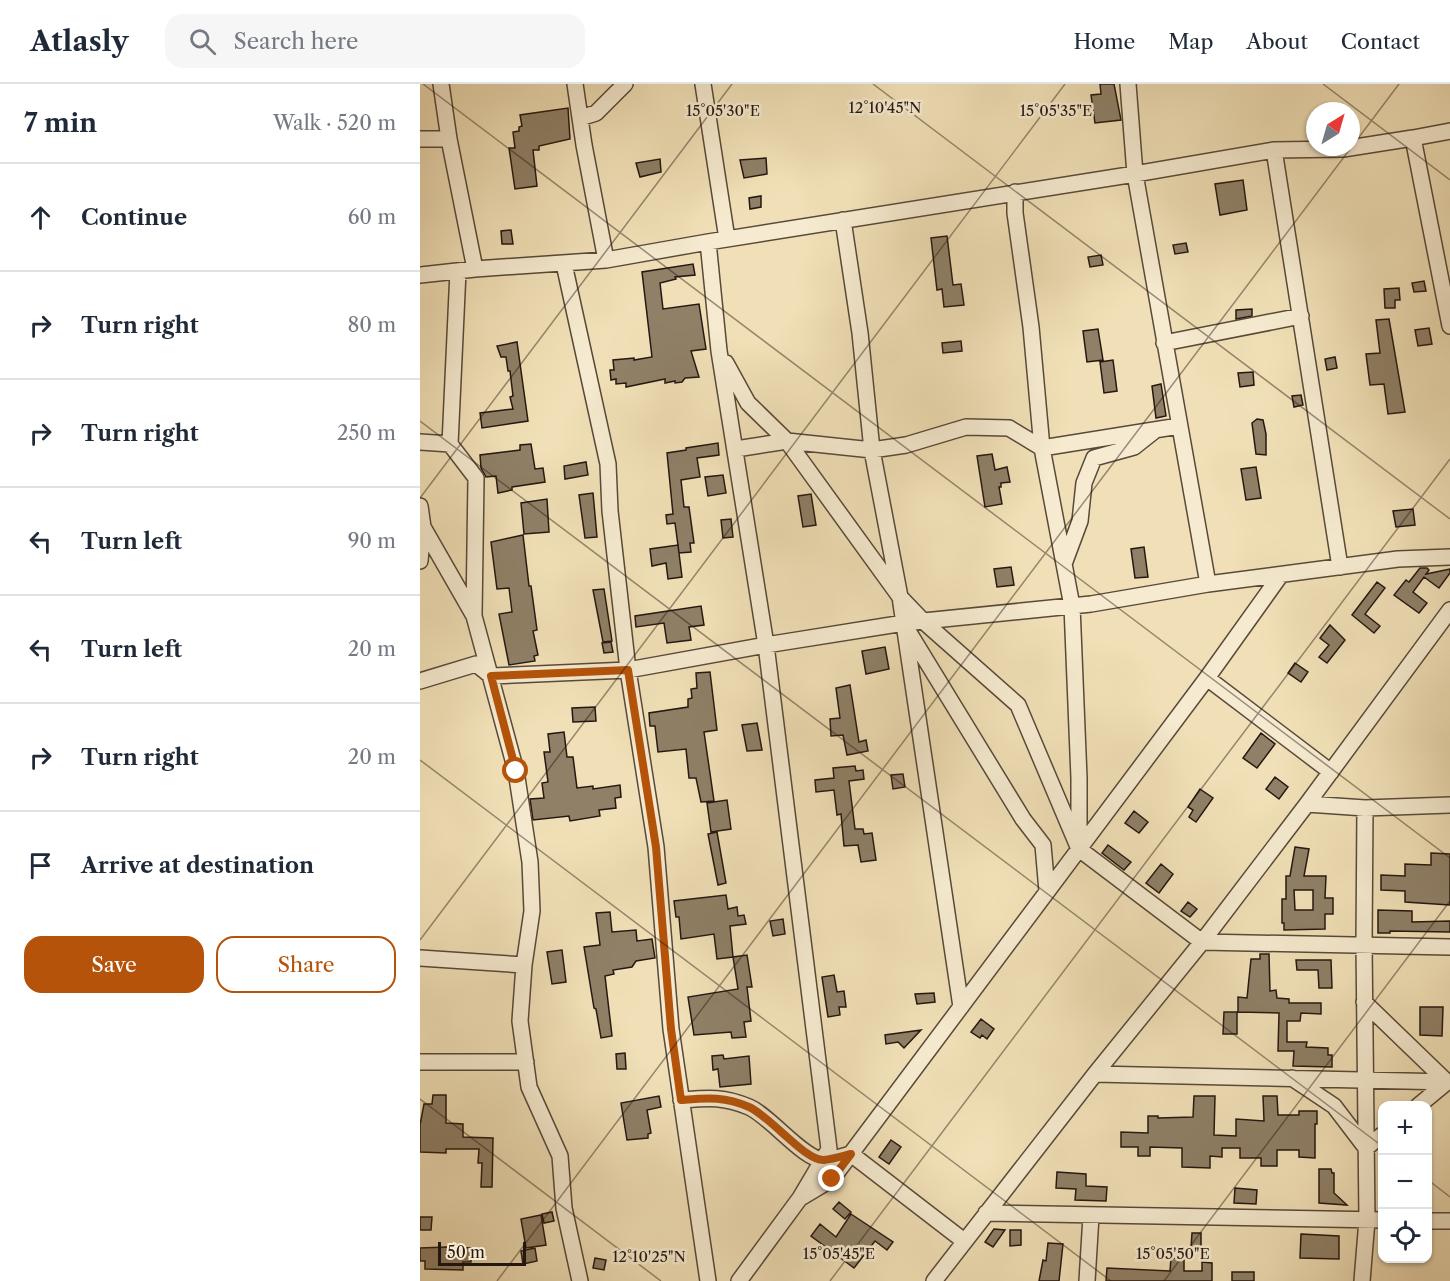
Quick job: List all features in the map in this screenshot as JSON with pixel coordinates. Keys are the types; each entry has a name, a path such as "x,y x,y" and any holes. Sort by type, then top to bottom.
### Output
{"street":[{"path":"441,84 449,139 475,269"},
{"path":"576,84 606,261"},
{"path":"580,118 597,113 625,84"},
{"path":"703,84 727,239"},
{"path":"1128,84 1135,174 1208,584"},
{"path":"420,275 475,269 606,261 708,242 1274,150 1386,144 1450,131"},
{"path":"1413,138 1450,326"},
{"path":"420,139 449,139"},
{"path":"1274,150 1340,567"},
{"path":"1015,192 1015,213 1031,327 1042,448 1072,606 1079,778 1079,849"},
{"path":"843,220 860,333 872,450 900,597 961,1007"},
{"path":"708,242 719,351 766,645 829,1149 800,1198 739,1281"},
{"path":"564,264 611,485 610,512 628,670 656,847 671,1029 708,1281"},
{"path":"458,271 450,444 476,478 474,616"},
{"path":"1164,343 1301,316"},
{"path":"719,351 748,403 787,441 900,597 922,621 1018,705 1079,849 1202,942 1450,946"},
{"path":"736,449 787,441 872,450 906,445 966,428 1009,428 1042,448 1179,426"},
{"path":"1064,564 1080,521 1084,483 1094,458 1134,447 1155,430"},
{"path":"420,442 450,444"},
{"path":"420,506 423,527 420,561"},
{"path":"423,527 474,616 516,771 530,862 532,911 524,965 520,1021 529,1086 560,1156 567,1224 580,1281"},
{"path":"420,681 476,664 491,676 628,670 904,623 1072,606 1208,584 1398,560 1450,557"},
{"path":"800,1198 832,1179 1207,678 1280,576"},
{"path":"934,1281 1095,1074 1202,942 1450,610"},
{"path":"904,623 1023,819 1043,845 1047,891"},
{"path":"1207,678 1331,772"},
{"path":"1307,804 1365,808 1450,805"},
{"path":"1362,1281 1375,1220 1366,1148 1365,808"},
{"path":"420,958 524,965"},
{"path":"1364,1002 1448,1082"},
{"path":"420,1062 526,1062"},
{"path":"1095,1074 1448,1082"},
{"path":"1292,1078 1334,1106 1366,1148"},
{"path":"1424,1101 1448,1082"},
{"path":"681,1100 718,1097 750,1107 782,1131 805,1153 822,1161 851,1154"},
{"path":"1366,1148 1378,1139"},
{"path":"851,1154 964,1241"},
{"path":"986,1213 1375,1220"},
{"path":"1087,1281 1091,1216"},
{"path":"1432,1221 1450,1221"}],"building":[{"path":"1100,84 1114,84 1121,120 1095,123 1091,95 1101,94"},
{"path":"568,108 570,139 539,146 539,150 533,150 537,186 515,189 509,148 515,148 513,132 519,131 519,127 522,126 520,115"},
{"path":"766,158 767,174 744,178 740,160"},
{"path":"660,159 661,172 640,177 636,163"},
{"path":"1243,180 1247,210 1220,215 1215,184"},
{"path":"761,196 761,207 750,209 749,198"},
{"path":"511,230 513,244 502,244 501,231"},
{"path":"947,236 953,285 961,284 964,305 944,307 942,289 937,290 931,238"},
{"path":"1186,243 1188,252 1175,254 1173,245"},
{"path":"1101,255 1103,265 1090,267 1088,257"},
{"path":"693,264 695,275 675,277 676,279 660,283 663,309 699,304 706,349 691,351 699,377 685,378 682,382 675,383 675,381 665,383 665,379 626,387 626,383 616,384 616,379 611,380 610,370 614,370 613,360 652,357 642,272"},
{"path":"1424,281 1426,291 1414,292 1412,283"},
{"path":"1399,288 1400,300 1395,300 1395,308 1385,308 1384,289"},
{"path":"1252,309 1252,316 1236,319 1236,310"},
{"path":"1389,319 1405,412 1388,414 1384,384 1370,385 1366,354 1380,353 1376,320"},
{"path":"1429,328 1432,344 1418,346 1415,330"},
{"path":"1098,329 1103,360 1087,362 1083,331"},
{"path":"961,341 962,351 943,353 942,343"},
{"path":"517,342 528,421 482,428 480,413 513,409 510,397 513,396 510,371 508,371 506,357 501,357 497,346"},
{"path":"1335,357 1337,368 1327,370 1325,359"},
{"path":"1113,360 1117,391 1104,393 1100,362"},
{"path":"1253,372 1254,385 1240,387 1238,373"},
{"path":"1161,384 1166,416 1156,418 1152,386"},
{"path":"1301,395 1303,405 1294,407 1292,396"},
{"path":"1257,419 1263,420 1266,455 1256,454 1252,423"},
{"path":"718,443 719,455 697,458 700,477 681,480 684,507 689,507 694,543 690,543 691,552 679,553 675,523 667,524 666,515 673,514 667,453"},
{"path":"531,444 535,469 543,468 545,482 512,487 512,490 498,493 496,476 486,477 481,468 480,455 520,450 520,445"},
{"path":"992,454 995,470 1007,467 1010,482 1001,483 999,487 1002,504 985,507 977,456"},
{"path":"586,462 588,475 565,479 564,466"},
{"path":"1256,467 1261,498 1246,500 1241,469"},
{"path":"723,475 726,493 708,496 705,477"},
{"path":"593,493 597,537 585,538 579,495"},
{"path":"811,494 816,525 803,527 798,496"},
{"path":"547,499 549,532 524,534 521,503"},
{"path":"1413,509 1415,525 1396,527 1393,511"},
{"path":"731,519 733,537 723,538 721,520"},
{"path":"523,535 537,630 533,631 538,655 534,656 535,661 509,665 499,614 512,612 509,588 497,589 491,542"},
{"path":"678,545 682,577 668,579 666,563 652,566 650,549"},
{"path":"1144,547 1148,577 1135,578 1131,549"},
{"path":"1011,567 1014,585 997,587 994,569"},
{"path":"1420,568 1429,570 1426,574 1450,569 1450,573 1439,588 1424,577 1413,592 1427,603 1419,613 1394,595"},
{"path":"1377,582 1385,588 1365,614 1380,626 1374,633 1352,615"},
{"path":"604,589 612,641 603,642 593,590"},
{"path":"701,606 704,625 689,627 691,640 667,643 664,623 636,627 635,616"},
{"path":"1330,625 1345,640 1327,663 1319,657 1329,645 1320,638"},
{"path":"611,642 613,652 604,653 602,643"},
{"path":"885,647 889,669 866,674 862,651"},
{"path":"1295,663 1308,672 1301,682 1288,673"},
{"path":"710,672 717,730 704,732 714,801 701,802 696,778 689,778 686,749 658,752 655,726 650,726 649,713 688,707 688,699 692,698 691,689 697,688 696,673"},
{"path":"850,685 859,742 866,740 868,751 847,755 843,735 831,736 830,719 840,718 836,688"},
{"path":"595,707 596,721 573,722 572,708"},
{"path":"757,723 762,750 747,751 742,725"},
{"path":"564,732 567,757 573,757 577,788 593,786 593,789 620,785 621,797 615,798 616,808 599,810 600,816 570,821 569,816 533,820 530,799 544,798 542,783 548,782 544,752 550,752 548,734"},
{"path":"1261,733 1275,744 1257,768 1243,758"},
{"path":"855,766 856,771 863,770 864,779 849,781 855,829 863,829 864,834 872,833 876,860 861,862 858,845 844,846 841,814 837,815 834,790 816,792 815,780 834,778 833,768"},
{"path":"903,774 905,787 893,789 891,775"},
{"path":"1275,777 1288,787 1279,799 1266,789"},
{"path":"1200,789 1213,798 1196,822 1189,817 1193,810 1188,807"},
{"path":"727,800 731,829 711,832 707,803"},
{"path":"1134,811 1148,822 1139,833 1125,823"},
{"path":"717,832 726,883 718,885 708,834"},
{"path":"1108,845 1131,862 1124,870 1102,853"},
{"path":"1295,847 1309,849 1304,876 1326,876 1325,898 1333,898 1333,914 1325,914 1325,929 1284,930 1282,899 1286,899 1286,876 1290,876","holes":["1294,890 1313,890 1313,910 1295,910"]},
{"path":"1431,853 1450,854 1450,905 1405,902 1405,891 1381,890 1381,875 1405,876 1405,864 1431,865"},
{"path":"1161,864 1173,874 1159,893 1146,883"},
{"path":"726,895 728,909 737,907 738,916 744,915 746,924 730,926 733,957 717,959 714,934 681,939 679,917 676,917 674,901"},
{"path":"1188,902 1197,909 1190,917 1181,911"},
{"path":"1378,910 1412,911 1412,922 1450,921 1450,932 1390,931 1390,933 1378,933"},
{"path":"610,912 612,932 636,930 637,941 652,939 655,958 636,961 632,967 613,970 614,974 605,976 612,1036 601,1038 584,947 600,945 596,913"},
{"path":"783,919 785,934 773,936 770,921"},
{"path":"562,950 566,982 552,984 547,952"},
{"path":"1260,954 1269,954 1270,991 1276,990 1277,998 1289,999 1289,1003 1321,1003 1321,1014 1301,1013 1300,1021 1287,1021 1287,1042 1307,1042 1306,1047 1328,1048 1328,1055 1332,1055 1332,1067 1293,1066 1294,1051 1278,1051 1279,1013 1238,1012 1238,997 1247,998 1251,959 1260,959"},
{"path":"747,955 752,987 747,987 751,1021 744,1022 746,1037 732,1038 731,1032 694,1035 688,997 738,989 733,957"},
{"path":"1296,960 1331,960 1332,988 1319,988 1318,970 1297,970"},
{"path":"834,975 837,992 844,991 846,1007 839,1007 840,1015 828,1017 822,977"},
{"path":"934,993 935,1002 917,1004 915,994"},
{"path":"1420,1007 1443,1007 1442,1036 1420,1035"},
{"path":"1224,1012 1237,1012 1237,1034 1223,1034"},
{"path":"981,1019 994,1029 987,1039 982,1035 980,1038 971,1032"},
{"path":"921,1030 904,1048 898,1042 886,1044 885,1035"},
{"path":"625,1053 626,1069 617,1069 616,1054"},
{"path":"723,1055 724,1059 749,1056 751,1084 720,1087 718,1069 713,1070 712,1056"},
{"path":"433,1095 446,1095 446,1123 463,1124 463,1137 493,1138 492,1187 481,1187 482,1163 478,1163 479,1149 446,1149 446,1153 420,1152 420,1125 424,1104 432,1104"},
{"path":"659,1096 661,1107 647,1110 651,1133 648,1134 648,1138 627,1140 621,1103"},
{"path":"1194,1096 1215,1096 1214,1135 1236,1136 1236,1119 1264,1121 1263,1096 1277,1096 1278,1115 1299,1115 1299,1111 1317,1111 1315,1158 1299,1157 1299,1150 1277,1150 1277,1166 1261,1166 1261,1158 1240,1158 1240,1148 1222,1148 1222,1157 1210,1156 1210,1168 1182,1167 1182,1148 1150,1147 1150,1156 1138,1156 1138,1147 1121,1147 1121,1132 1148,1133 1148,1116 1193,1117"},
{"path":"891,1140 901,1147 889,1164 879,1157"},
{"path":"1319,1169 1331,1169 1334,1173 1334,1193 1347,1205 1319,1203"},
{"path":"1057,1172 1086,1174 1086,1186 1107,1187 1106,1201 1075,1200 1076,1189 1056,1188"},
{"path":"1235,1188 1257,1190 1256,1204 1234,1203"},
{"path":"839,1202 851,1212 845,1219 833,1209"},
{"path":"552,1212 554,1221 544,1223 542,1214"},
{"path":"851,1214 893,1242 887,1250 875,1241 854,1268 811,1236 820,1224 836,1237"},
{"path":"541,1215 546,1245 526,1248 521,1219"},
{"path":"420,1217 432,1217 431,1230 420,1230"},
{"path":"994,1229 1005,1230 993,1247 985,1242"},
{"path":"1010,1230 1021,1230 1021,1245 1010,1246"},
{"path":"1192,1233 1201,1233 1201,1249 1191,1248"},
{"path":"1301,1234 1339,1236 1339,1259 1300,1258"},
{"path":"1048,1243 1063,1244 1059,1281 1039,1281 1043,1260 1046,1261"},
{"path":"420,1248 471,1248 471,1262 463,1262 463,1270 425,1269 425,1261 420,1261"},
{"path":"535,1248 537,1261 523,1264 521,1251"},
{"path":"595,1258 606,1260 604,1270 593,1268"},
{"path":"1171,1258 1184,1259 1184,1271 1202,1271 1202,1262 1212,1263 1212,1281 1106,1281 1107,1268 1170,1271"},
{"path":"1232,1272 1254,1272 1254,1281 1232,1281"}],"route":[{"path":"516,771 491,676 628,670 656,847 671,1029 681,1100 718,1097 750,1107 782,1131 805,1153 822,1161 851,1154 832,1179"}]}
